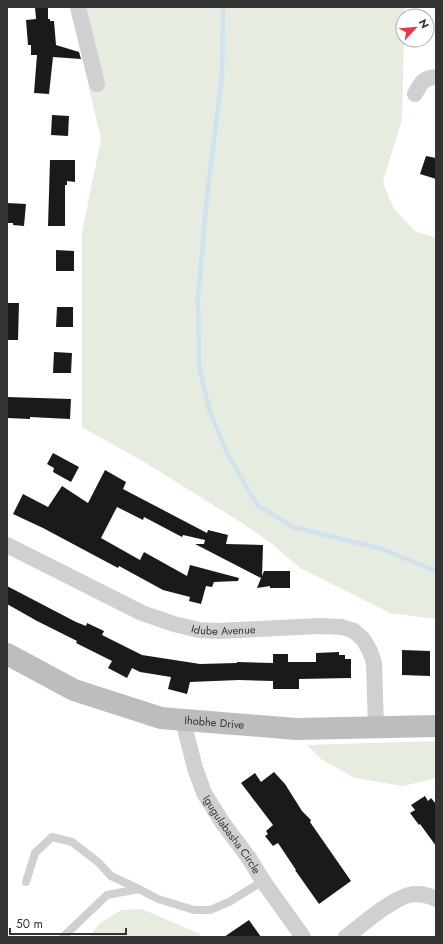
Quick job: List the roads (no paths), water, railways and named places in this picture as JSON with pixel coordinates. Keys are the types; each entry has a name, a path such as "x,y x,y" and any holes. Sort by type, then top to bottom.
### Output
{"street":[{"path":"78,7 97,84"},
{"path":"415,94 421,83 429,78 436,77"},
{"name":"Idube Avenue","path":"7,545 142,613 174,624 199,630 218,631 319,626 342,627 354,631 363,639 370,651 374,663 376,727"},
{"name":"Ihobhe Drive","path":"7,654 74,690 161,718 183,721 296,729 436,726"},
{"name":"Igugulabasha Circle","path":"183,721 195,768 204,793 222,822 249,858 263,881 303,937"},
{"path":"346,937 388,906 409,895 427,895 436,899"}],"lane":[{"path":"26,882 35,852 52,837 72,842 98,862 111,876 158,900 194,910 210,910 229,902 263,881"},
{"path":"63,937 107,895 139,889"}],"waterway":[{"path":"223,7 222,77 207,195 198,297 199,366 209,409 226,451 257,505 293,527 382,549 436,571"}]}
